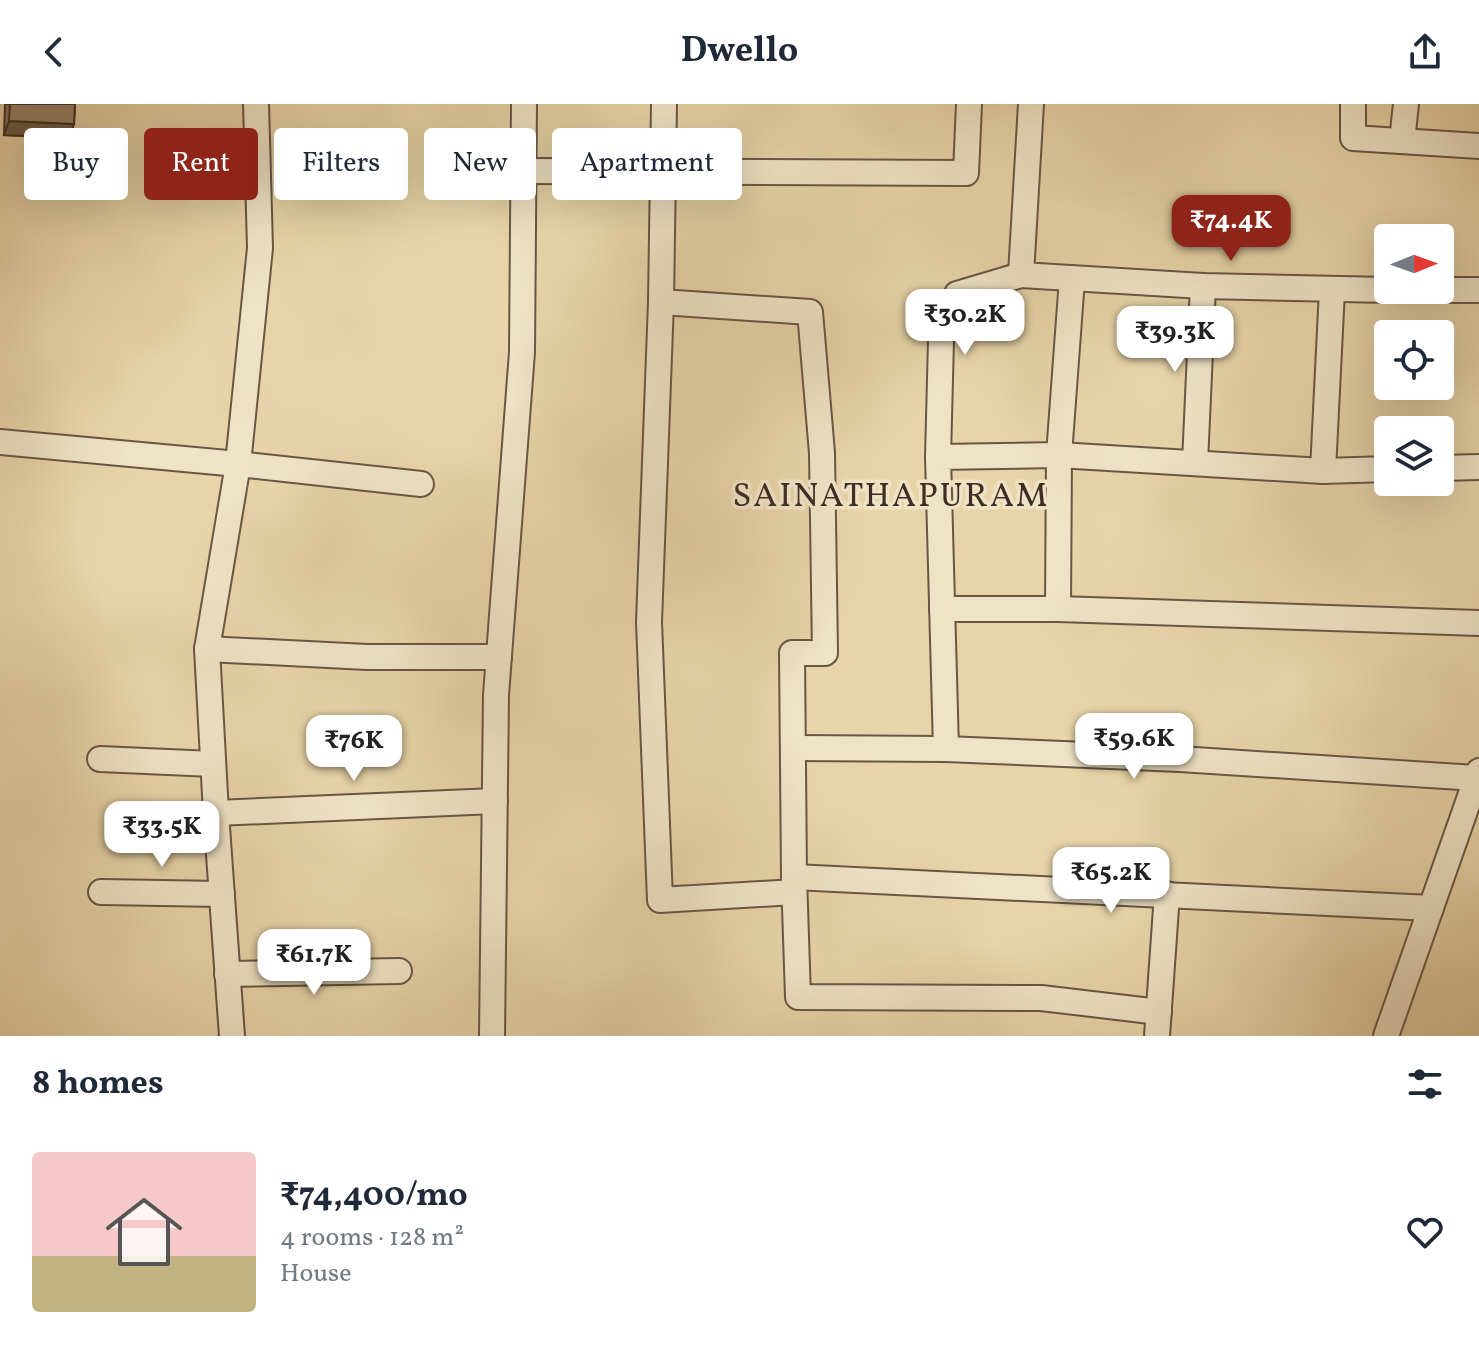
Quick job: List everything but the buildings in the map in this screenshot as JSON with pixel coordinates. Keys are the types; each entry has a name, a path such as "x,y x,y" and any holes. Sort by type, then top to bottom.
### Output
{"street":[{"path":"232,1036 207,649 238,464 260,248 256,104"},
{"path":"524,104 524,128"},
{"path":"664,104 664,128"},
{"path":"742,172 966,173 969,104"},
{"path":"1021,275 1031,104"},
{"path":"1353,104 1353,138 1479,146"},
{"path":"1402,141 1406,104"},
{"path":"492,1036 496,695 522,352 523,200"},
{"path":"663,200 649,622 660,900 794,885 1167,894 1431,908"},
{"path":"946,749 938,457 941,340 957,294 1021,275 1203,286 1374,290"},
{"path":"1058,609 1059,455 1072,279"},
{"path":"1195,463 1203,286"},
{"path":"1323,471 1332,290"},
{"path":"1454,290 1479,290"},
{"path":"661,302 810,312 822,453 825,653 792,653 798,997 1041,998 1158,1024 1167,894"},
{"path":"0,442 421,484"},
{"path":"938,457 1059,455 1323,471 1374,469"},
{"path":"1454,468 1479,467"},
{"path":"942,609 1058,609 1479,623"},
{"path":"207,649 367,657 499,657"},
{"path":"794,748 946,749 1478,774 1386,1036"},
{"path":"100,759 213,764"},
{"path":"216,813 495,801"},
{"path":"101,892 222,894"},
{"path":"227,974 399,971"}],"district":[{"name":"SAINATHAPURAM","path":"891,494"}]}
